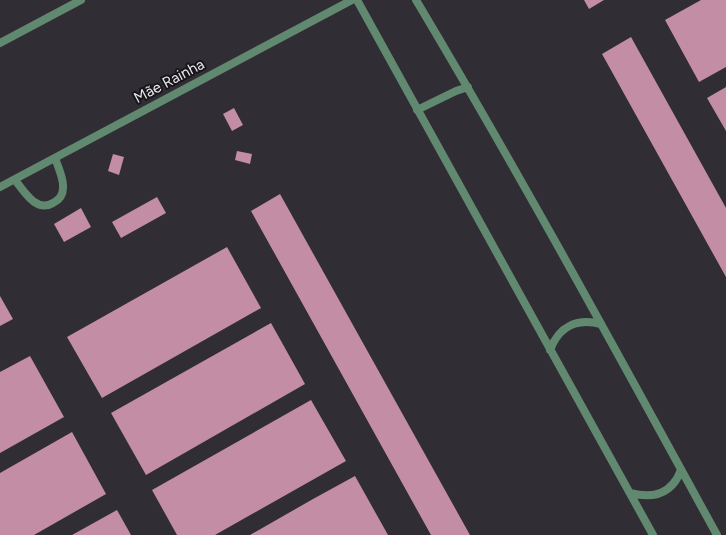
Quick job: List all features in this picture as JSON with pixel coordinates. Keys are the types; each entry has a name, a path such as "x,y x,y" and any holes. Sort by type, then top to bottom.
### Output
{"street":[{"path":"0,43 81,0"},
{"name":"Mãe Rainha","path":"0,187 352,0"},
{"path":"357,0 653,535"},
{"path":"416,0 468,87 717,535"},
{"path":"417,110 456,91 468,87"},
{"path":"15,180 35,203 45,205 55,202 59,198 63,189 63,183 55,158"},
{"path":"550,350 554,340 567,326 578,322 590,321 601,324"},
{"path":"630,493 641,496 652,496 663,492 672,486 678,479 681,470"}],"building":[{"path":"584,0 604,0 589,9"},
{"path":"701,0 726,0 726,67 699,82 665,20"},
{"path":"631,37 726,208 726,277 602,54"},
{"path":"726,87 726,131 707,98"},
{"path":"234,108 243,125 232,131 223,114"},
{"path":"237,151 252,154 250,164 235,160"},
{"path":"113,154 124,157 119,175 108,171"},
{"path":"280,194 470,535 431,535 251,211"},
{"path":"157,197 166,213 121,238 112,222"},
{"path":"81,208 91,227 64,242 54,224"},
{"path":"227,247 261,308 102,398 67,337"},
{"path":"0,296 13,319 0,326"},
{"path":"271,323 305,384 146,475 111,413"},
{"path":"30,356 64,417 0,453 0,372"},
{"path":"311,400 346,461 215,535 177,535 152,490"},
{"path":"72,432 106,494 34,535 0,535 0,473"},
{"path":"355,476 388,535 250,535 313,499"},
{"path":"117,510 131,535 72,535"}]}
